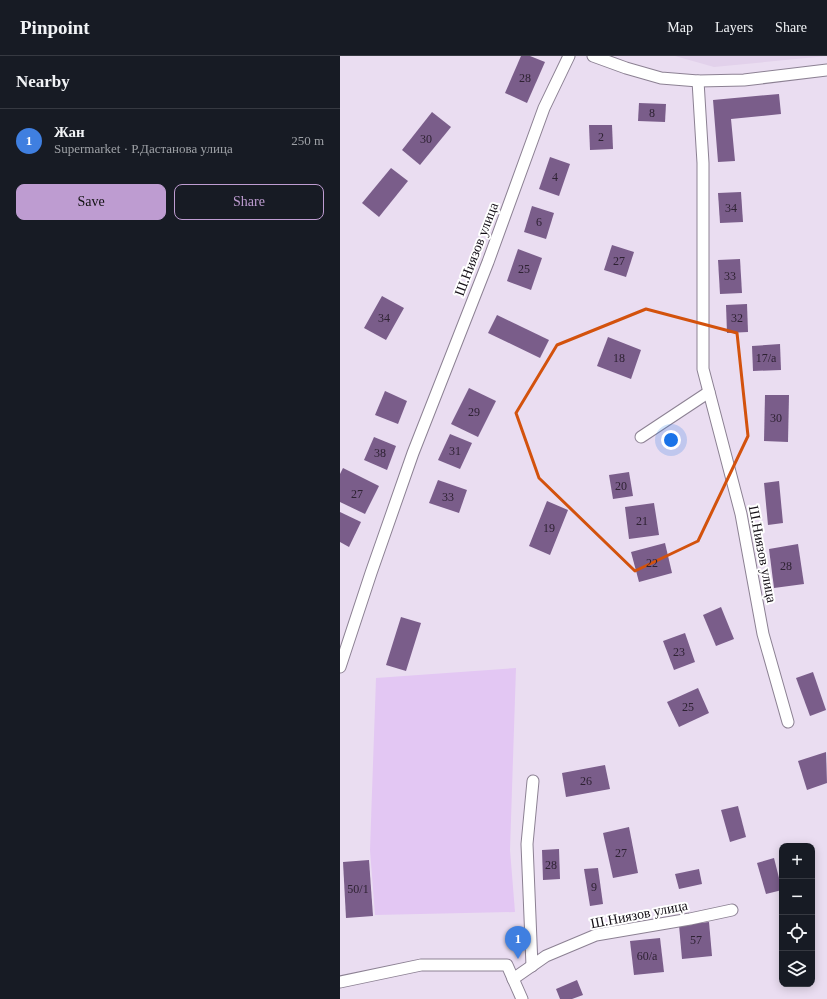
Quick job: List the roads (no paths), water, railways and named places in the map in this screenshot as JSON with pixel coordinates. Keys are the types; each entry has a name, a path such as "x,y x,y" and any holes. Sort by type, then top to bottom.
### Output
{"street":[{"name":"Ш.Ниязов улица","path":"340,667 413,453 488,262 544,108 569,56"},
{"path":"593,56 660,78 698,81 744,80 827,70"},
{"name":"Ш.Ниязов улица","path":"698,81 703,163 703,369 741,514 763,634 788,722"},
{"path":"641,437 709,392"},
{"path":"532,966 527,844 533,781"},
{"name":"Ш.Ниязов улица","path":"513,979 546,956 596,935 690,919 732,910"},
{"path":"340,982 421,964 507,965 522,999"}],"place":[{"name":"Жан","path":"518,959"}]}
